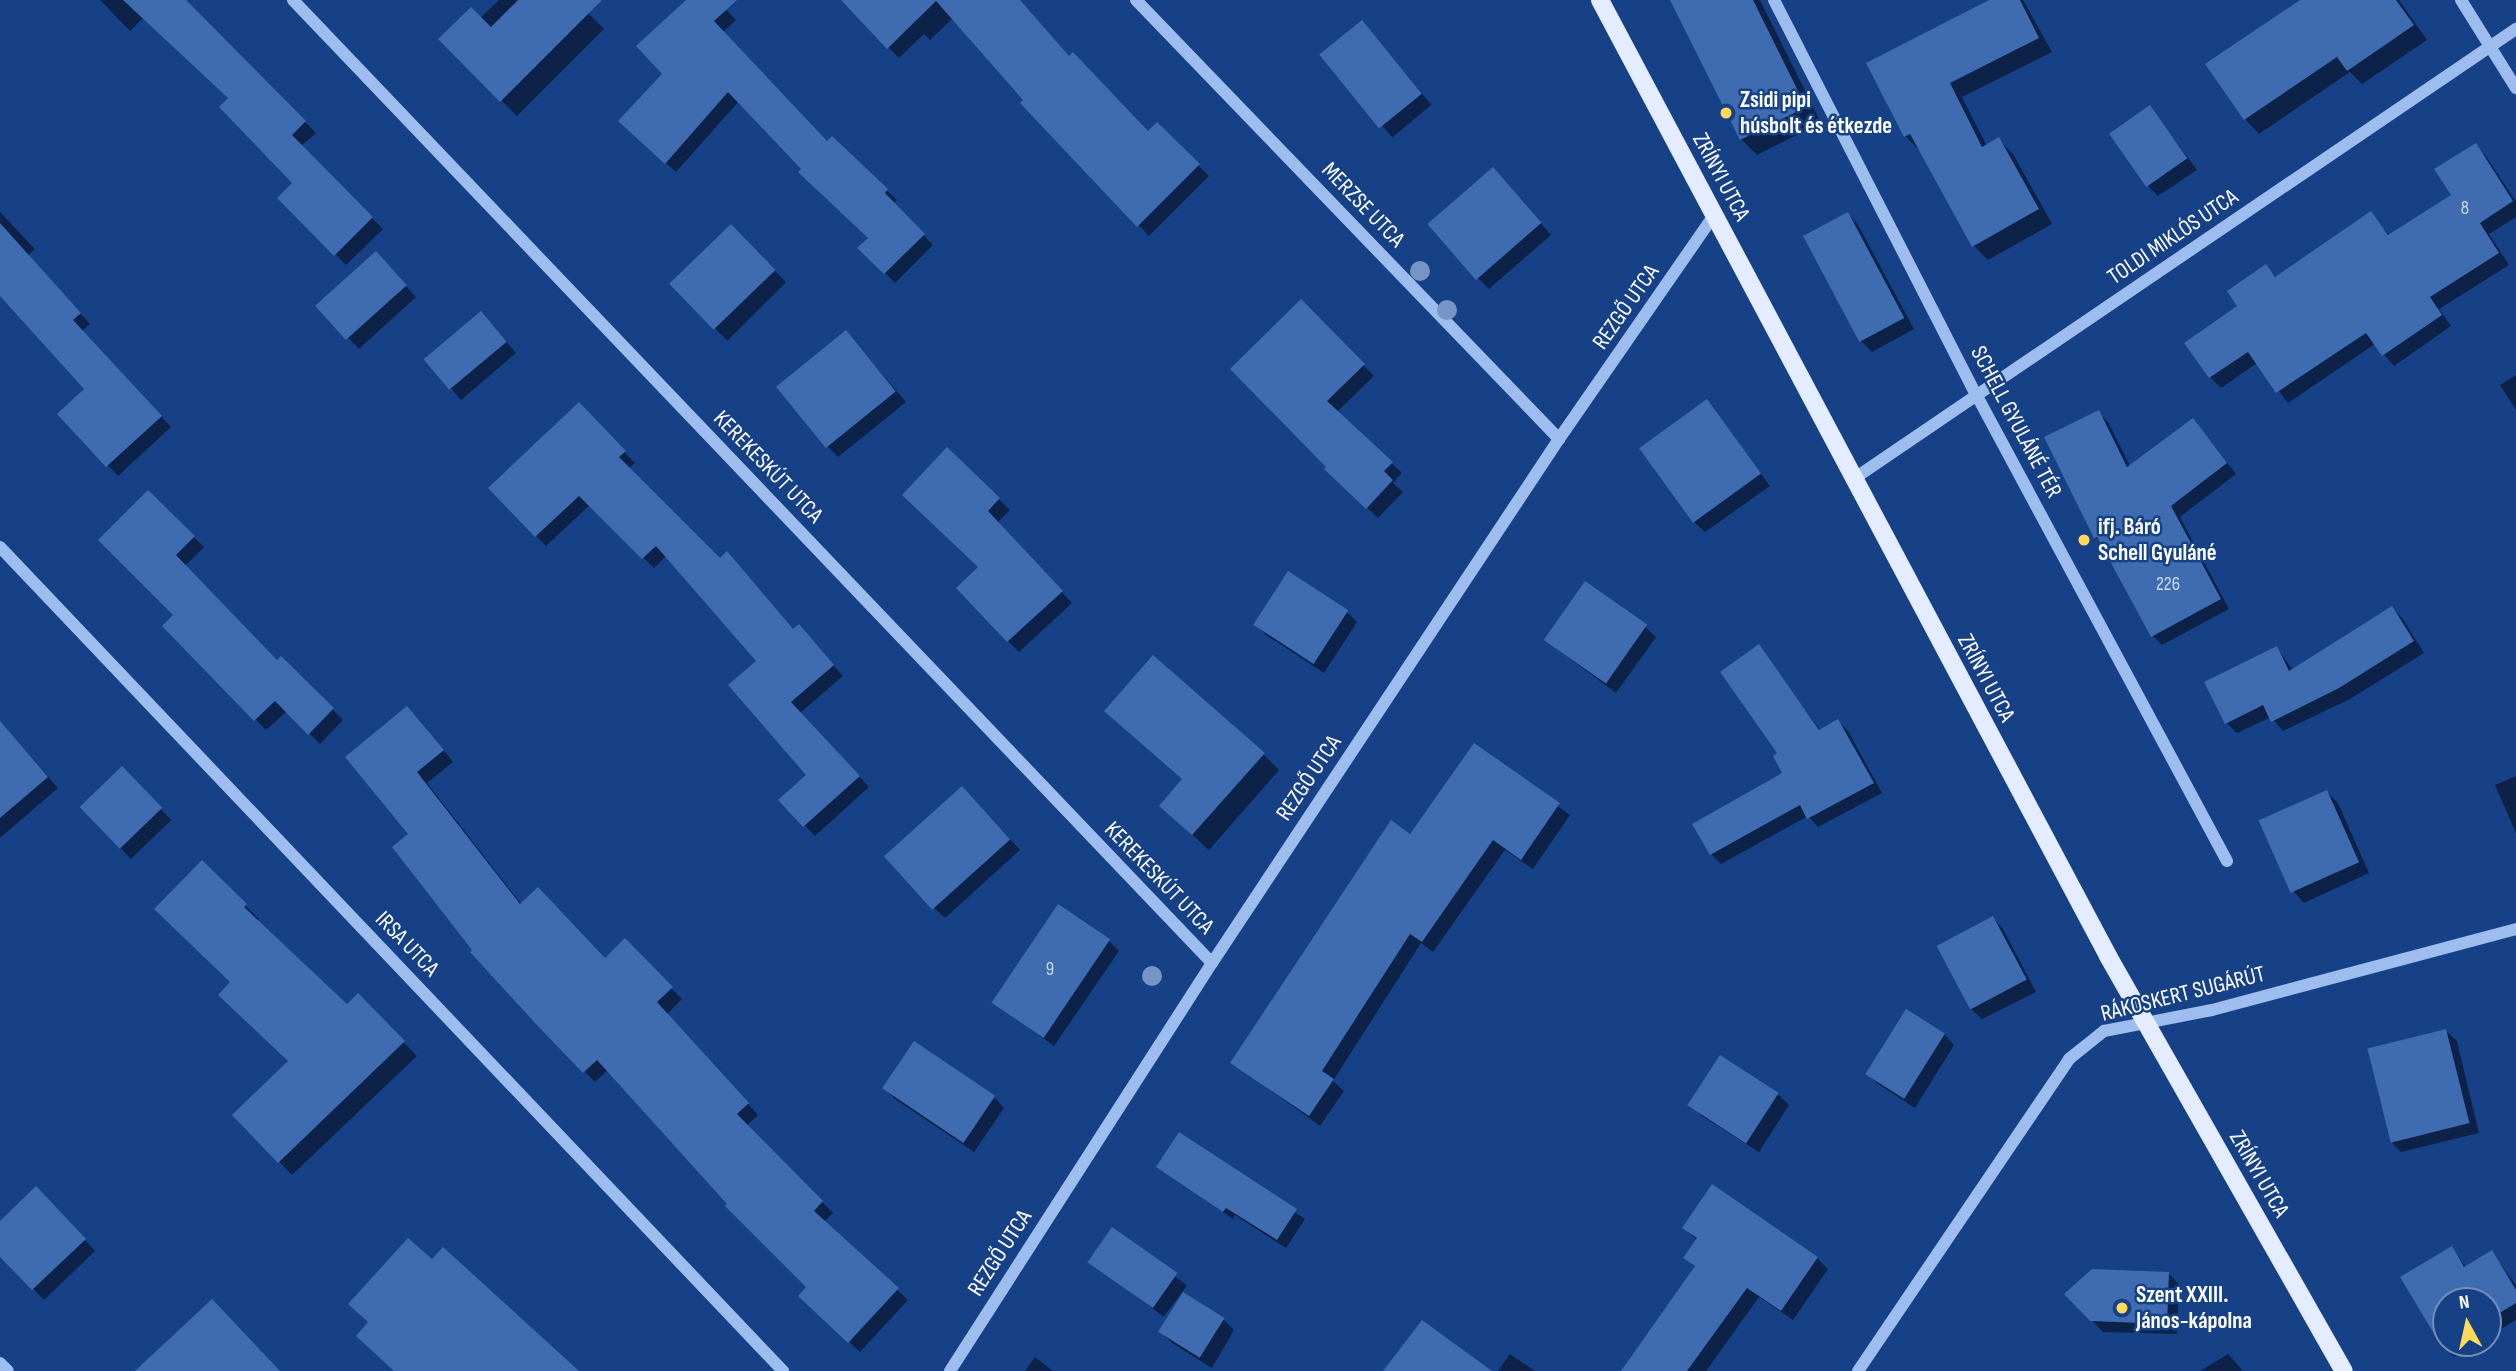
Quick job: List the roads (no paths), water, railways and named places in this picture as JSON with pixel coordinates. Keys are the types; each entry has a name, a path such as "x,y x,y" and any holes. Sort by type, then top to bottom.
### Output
{"main road":[{"name":"ZRÍNYI UTCA","path":"1600,0 1852,480 2145,1024 2344,1371"}],"street":[{"name":"KEREKESKÚT UTCA","path":"293,0 1212,963"},
{"name":"MERZSE UTCA","path":"1136,0 1559,439"},
{"name":"SCHELL GYULÁNÉ TÉR","path":"1774,0 1977,396 2227,861"},
{"path":"2462,0 2516,88"},
{"name":"TOLDI MIKLÓS UTCA","path":"1852,480 2516,29"},
{"name":"REZGŐ UTCA","path":"950,1371 1212,963 1559,439 1714,215"},
{"name":"IRSA UTCA","path":"0,547 783,1371"},
{"name":"RÁKOSKERT SUGÁRÚT","path":"1858,1371 2069,1059 2104,1031 2213,1010 2516,929"},
{"path":"0,1363 8,1371"}],"place":[{"name":"Zsidi pipi húsbolt és étkezde","path":"1726,113"},
{"name":"ifj. Báró Schell Gyuláné","path":"2084,540"},
{"name":"Szent XXIII. János-kápolna","path":"2122,1308"}]}
